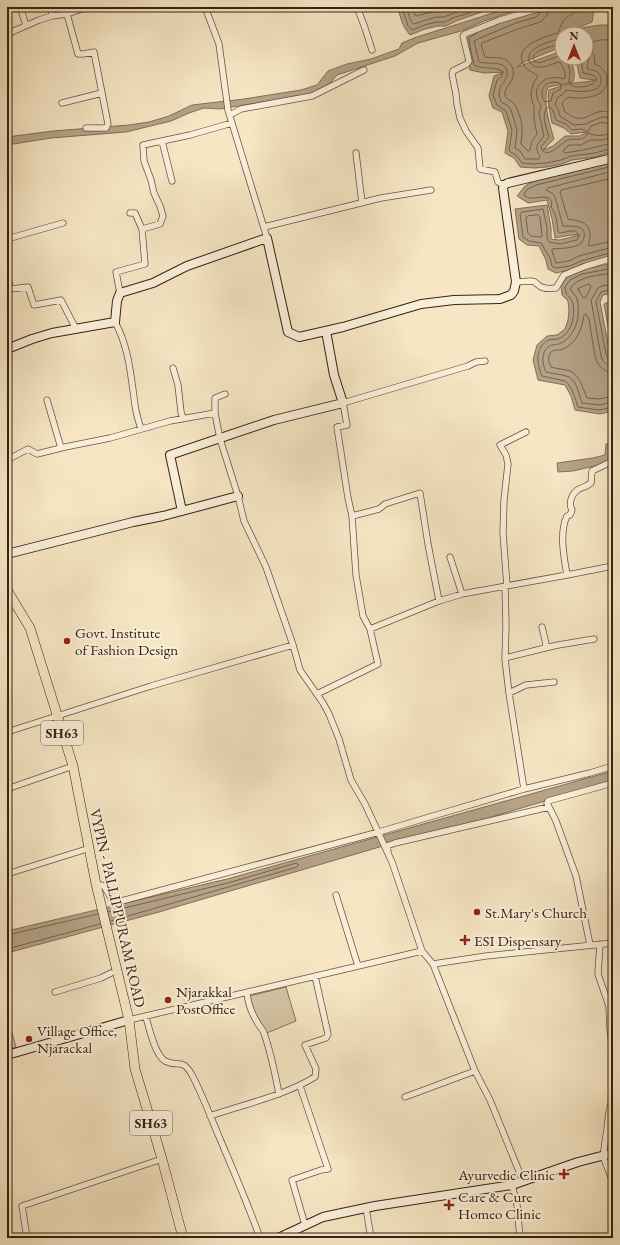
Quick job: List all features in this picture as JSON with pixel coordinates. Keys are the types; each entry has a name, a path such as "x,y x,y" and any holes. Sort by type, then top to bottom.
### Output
{"main road":[{"name":"VYPIN - PALLIPPURAM ROAD","path":"7,590 30,628 72,766 90,848 96,884 129,1020 135,1069 184,1238"}],"street":[{"path":"20,7 26,26"},
{"path":"51,7 52,16"},
{"path":"7,34 39,20 67,14 88,7"},
{"path":"205,7 219,44 229,113 267,238 288,332 299,337 343,327 421,304 454,300 500,298 511,295 514,291 516,282 503,188 504,185"},
{"path":"357,7 372,50"},
{"path":"544,7 500,20 463,36 469,61 467,64 453,71 452,74 460,118 466,131 478,148 480,169 495,172 498,182 504,185 613,158"},
{"path":"67,14 78,54 94,52 108,124 106,128 86,128"},
{"path":"229,113 241,109 312,96 364,70"},
{"path":"62,103 102,93"},
{"path":"142,229 160,224 163,216 144,161 143,145 190,135 232,123"},
{"path":"162,141 172,181"},
{"path":"356,153 362,203"},
{"path":"264,227 390,196 431,190"},
{"path":"130,214 135,214 142,229 145,264 116,272 120,293 117,301 115,322 122,334 130,371 135,408 141,430"},
{"path":"7,239 63,223"},
{"path":"120,293 152,283 188,266 267,238"},
{"path":"516,282 531,281 543,288 556,288 564,275 586,266 613,258"},
{"path":"7,277 11,289 28,287 34,305 61,300 76,329"},
{"path":"7,349 52,333 115,322"},
{"path":"317,694 378,664 370,629 363,616 356,575 352,516 337,427 347,424 343,403 334,375 326,331"},
{"path":"182,511 170,455 274,420 343,403 468,366 476,362 485,361"},
{"path":"173,368 178,385 183,419"},
{"path":"225,394 215,398 215,413 220,439 238,496 244,521 266,567 300,670 317,694 328,714 339,739 351,780 386,846 422,951 433,964 475,1071 490,1100 523,1181"},
{"path":"47,400 61,448"},
{"path":"7,460 28,448 37,454 110,438 183,419 215,413"},
{"path":"524,789 505,658 506,586 503,526 508,464 506,455 500,445 526,432"},
{"path":"567,575 563,538 564,521 567,516 570,515 572,510 570,506 571,501 574,494 579,489 591,484 592,471 613,461"},
{"path":"352,516 379,509 385,504 420,493 428,544 440,601"},
{"path":"7,554 238,496"},
{"path":"450,557 462,594"},
{"path":"370,629 440,601 462,594 613,566"},
{"path":"542,627 546,644 545,648"},
{"path":"505,658 558,645 594,639"},
{"path":"7,732 151,686 293,645"},
{"path":"509,693 526,685 554,682"},
{"path":"7,789 72,766"},
{"path":"96,884 104,886 114,903 379,832 524,789 613,766"},
{"path":"590,945 576,876 548,801 613,783"},
{"path":"392,862 386,846 549,806"},
{"path":"7,874 90,848"},
{"path":"336,895 358,966"},
{"path":"433,964 486,956 613,942"},
{"path":"600,944 598,974 609,1006 613,1053"},
{"path":"7,1055 129,1020 422,951"},
{"path":"55,992 101,978 111,973"},
{"path":"210,1116 279,1094 300,1086 315,1077 316,1069 305,1045 326,1038 328,1034 315,976"},
{"path":"247,993 255,1018 263,1030 269,1046 279,1094"},
{"path":"146,1017 155,1045 164,1060 177,1064 183,1064 192,1075 251,1212 260,1238"},
{"path":"405,1097 475,1071"},
{"path":"300,1086 328,1169 292,1180 305,1225"},
{"path":"613,1096 609,1112 603,1156 613,1182"},
{"path":"278,1238 323,1218 366,1208 512,1185 578,1162 613,1153"},
{"path":"27,1238 22,1206 162,1159"},
{"path":"512,1185 517,1205 520,1238"},
{"path":"366,1208 371,1238"}],"shaded area":[{"path":"286,987 296,1021 267,1033 253,1013 249,996"},
{"path":"7,1015 16,1047 7,1050"}],"water":[{"path":"398,7 496,7 446,26 425,29 410,35 402,22"},
{"path":"512,7 526,7 484,21 461,31 418,43 395,56 337,75 323,92 220,109 204,108 171,121 126,132 51,138 7,145 7,137 149,122 169,116 192,105 301,90 317,85 328,71 347,64 371,59 399,49 402,43 414,38"},
{"path":"541,7 593,7 592,22 582,26 554,26 554,50 517,67 554,54 554,66 573,66 574,73 573,82 548,87 546,93 546,106 554,139 543,150 553,146 565,136 580,136 587,132 571,134 564,128 552,123 548,94 549,90 568,84 595,80 580,78 577,66 594,66 594,26 613,25 613,151 596,157 572,160 547,167 520,167 514,158 505,153 508,131 502,112 493,108 489,96 494,76 504,72 484,73 470,70 465,35"},
{"path":"613,162 613,256 556,273 548,269 546,260 539,246 527,245 519,239 515,209 547,205 551,228 551,239 559,240 580,235 555,238 547,200 528,203 517,196 525,186 534,181"},
{"path":"613,263 613,293 603,295 600,302 613,362 613,411 600,414 575,410 571,396 565,385 538,380 533,360 537,345 547,336 557,335 565,329 569,311 568,301 562,295 561,286 568,276 581,270"},
{"path":"613,300 613,355 604,304"},
{"path":"612,443 611,455 607,463 573,471 558,472 557,463 605,455 606,444"},
{"path":"613,771 613,781 481,820 410,838 159,912 7,953 7,931 227,879"}],"place":[{"name":"Govt. Institute of Fashion Design","path":"67,641"},
{"name":"St.Mary's Church","path":"477,912"},
{"name":"ESI Dispensary","path":"465,940"},
{"name":"Njarakkal PostOffice","path":"168,1000"},
{"name":"Village Office, Njarackal","path":"29,1039"},
{"name":"Ayurvedic Clinic","path":"564,1174"},
{"name":"Care & Cure Homeo Clinic","path":"449,1205"}]}
